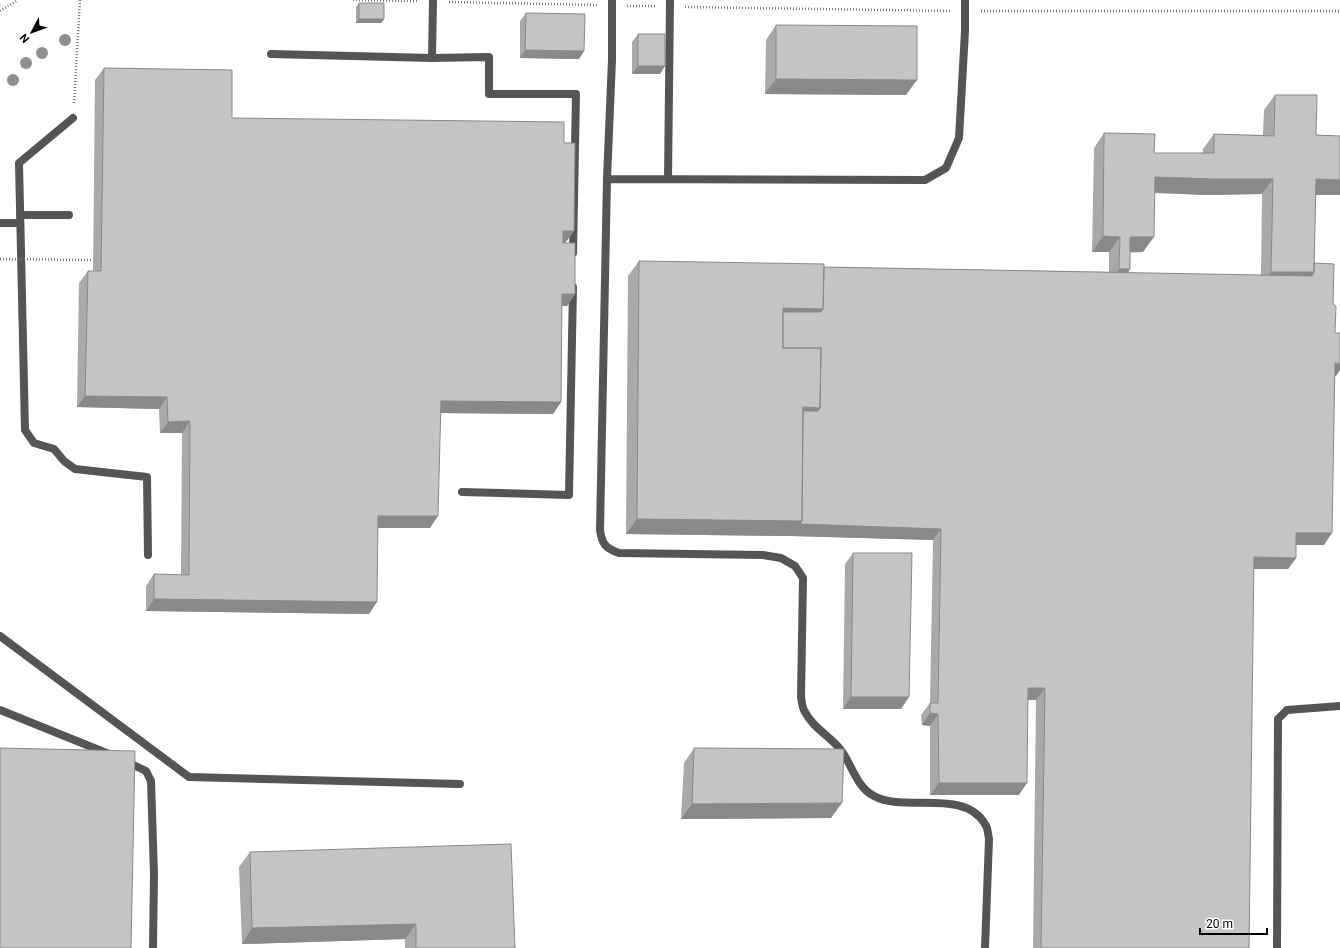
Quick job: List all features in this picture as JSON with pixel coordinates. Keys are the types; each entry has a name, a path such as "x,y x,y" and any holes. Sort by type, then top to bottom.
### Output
{"lane":[{"path":"607,179 925,180 946,168 959,138 965,31 965,0"},
{"path":"432,58 433,1"},
{"path":"612,3 612,60 607,179 600,522 602,541 608,549 618,553 763,555 781,558 795,566 803,578 801,697 804,711 812,722 841,750 862,786 873,796 887,801 952,804 966,808 979,815 983,820 986,825 989,838 985,948"},
{"path":"668,179 670,3"},
{"path":"270,54 489,58 489,94 576,94 573,259"},
{"path":"73,118 18,163 25,430 34,443 54,449 64,461 75,469 147,477 148,555"},
{"path":"0,223 20,219 69,215"},
{"path":"462,492 569,495 573,275"},
{"path":"0,636 189,777 460,784"},
{"path":"1277,948 1278,719 1287,710 1340,706"},
{"path":"0,710 119,758 146,771 151,781 154,874 153,948"}],"path":[{"path":"0,11 18,0"},
{"path":"73,118 80,0"},
{"path":"353,0 670,3 965,11 1340,11"},
{"path":"0,259 93,260"}],"building":[{"path":"359,3 384,3 384,19 359,19"},
{"path":"526,13 585,14 584,51 525,50"},
{"path":"776,25 917,26 917,80 776,79"},
{"path":"638,34 665,34 665,66 638,66"},
{"path":"104,68 232,70 232,118 564,122 564,143 575,143 574,231 563,231 563,243 575,243 575,294 562,294 561,402 441,401 438,516 378,516 377,602 154,599 154,574 189,575 190,421 168,422 167,397 85,396 88,271 101,271"},
{"path":"1275,95 1317,95 1316,135 1340,136 1340,180 1316,179 1314,272 1271,272 1273,179 1155,177 1154,237 1130,237 1130,269 1119,269 1120,237 1103,236 1104,133 1155,134 1154,153 1214,153 1214,134 1274,136"},
{"path":"639,261 824,264 823,309 783,308 783,348 821,348 820,408 803,407 802,521 637,519"},
{"path":"1314,263 1334,264 1333,304 1336,306 1335,333 1340,333 1340,364 1335,363 1332,533 1296,533 1296,558 1254,557 1249,948 1041,948 1045,688 1028,688 1027,783 939,783 938,714 930,713 930,703 938,703 941,529 800,524 802,521 803,411 818,411 820,408 821,348 783,348 783,312 821,312 823,309 824,267 1312,276 1314,272"},
{"path":"853,553 912,553 909,697 851,697"},
{"path":"0,748 135,751 131,948 0,948"},
{"path":"694,748 844,749 842,803 692,804"},
{"path":"511,844 515,948 416,948 416,924 252,928 250,852"}]}
